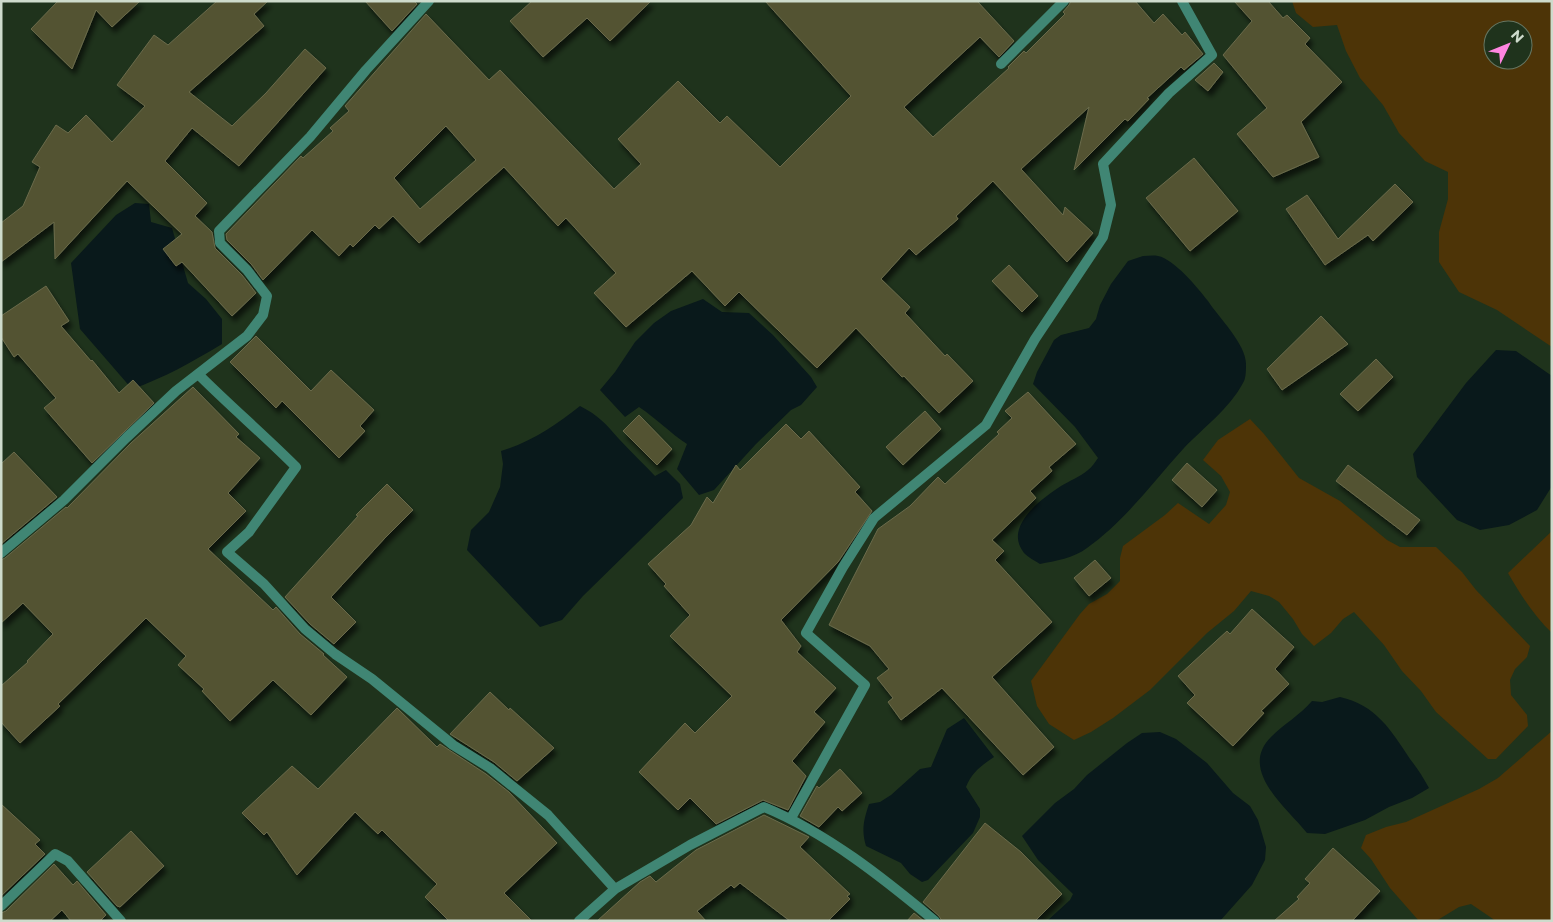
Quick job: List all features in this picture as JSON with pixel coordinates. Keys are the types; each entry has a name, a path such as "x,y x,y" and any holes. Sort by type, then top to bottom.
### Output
{"street":[{"path":"1,553 64,500 176,391 247,336 263,315 267,296 247,270 220,242 219,231 310,137 366,70 429,1"},
{"path":"1001,64 1064,1"},
{"path":"791,818 864,685 806,633 843,567 874,518 986,425 1035,339 1103,238 1111,205 1103,164 1169,93 1212,55 1182,1"},
{"path":"198,374 226,402 264,434 296,467 249,532 227,552 264,584 306,629 335,654 372,679 453,745 490,768 548,815 615,888"},
{"path":"579,921 615,888 690,845 764,807 791,818 881,876 935,921"},
{"path":"1,906 54,854 68,861 121,921"}],"shaded area":[{"path":"1292,1 1552,1 1552,347 1497,310 1459,292 1439,262 1439,232 1448,199 1448,172 1425,161 1399,133 1383,105 1360,78 1346,51 1337,25 1313,27 1296,13"},
{"path":"135,203 149,204 151,222 172,228 188,283 206,299 222,319 222,344 178,369 132,389 80,329 71,263 116,215"},
{"path":"1143,256 1158,256 1171,262 1204,295 1232,332 1242,349 1246,365 1245,379 1231,401 1184,448 1114,526 1082,551 1064,559 1040,564 1024,553 1019,543 1018,533 1021,524 1044,498 1085,472 1098,458 1075,427 1033,384 1037,372 1054,340 1061,335 1089,328 1096,319 1100,305 1111,284 1128,261"},
{"path":"703,299 722,312 749,313 773,335 811,377 817,387 801,405 791,410 756,444 714,490 699,495 677,469 687,444 639,407 625,417 600,390 615,372 635,342 654,323 671,311"},
{"path":"1496,350 1516,351 1552,376 1552,486 1537,510 1509,525 1480,530 1457,520 1417,477 1413,454 1466,383"},
{"path":"580,406 601,420 655,476 666,470 680,484 683,498 583,596 562,620 540,627 467,550 471,530 489,512 500,487 503,464 501,451 523,443 543,432"},
{"path":"1250,419 1299,478 1340,501 1387,540 1400,547 1436,547 1462,572 1476,590 1530,646 1527,657 1515,669 1510,680 1511,695 1527,715 1528,726 1496,759 1488,759 1436,712 1421,691 1402,671 1384,645 1354,612 1343,619 1331,633 1314,646 1302,634 1279,602 1269,596 1251,591 1234,611 1207,633 1150,690 1113,718 1074,740 1049,724 1037,706 1031,681 1080,614 1089,604 1107,594 1120,581 1120,558 1123,546 1178,503 1209,524 1226,505 1230,492 1221,476 1203,460 1218,440"},
{"path":"1552,531 1552,633 1517,589 1508,573"},
{"path":"1340,697 1363,706 1381,720 1396,738 1429,788 1365,820 1325,834 1307,833 1269,788 1262,775 1260,762 1262,750 1271,737 1312,701 1322,702"},
{"path":"964,718 994,757 974,773 966,787 980,809 980,817 973,833 928,880 922,882 910,874 901,863 866,846 863,830 866,815 869,804 880,802 891,795 920,769 931,767 947,729"},
{"path":"1552,731 1552,921 1496,921 1471,904 1459,907 1436,921 1419,921 1390,888 1371,859 1361,848 1366,835 1406,822 1479,789 1498,778"},
{"path":"1160,732 1176,739 1207,763 1233,793 1250,806 1258,820 1266,847 1265,860 1252,885 1220,921 1047,921 1070,900 1073,894 1038,860 1022,836 1055,803 1127,743 1142,733"}],"building":[{"path":"58,1 140,1 112,27 96,10 72,69 31,29"},
{"path":"217,1 268,1 254,14 264,26 189,92 232,126 266,93 305,49 326,68 239,166 192,128 165,161 207,203 195,216 212,232 215,248 242,275 256,293 232,316 182,262 176,266 163,249 182,234 127,181 55,259 54,222 1,262 1,223 23,206 40,167 32,162 56,125 68,133 86,115 112,142 145,106 117,85 154,35 168,45"},
{"path":"365,1 414,1 417,4 392,31"},
{"path":"532,1 651,1 610,41 587,18 543,57 510,21"},
{"path":"765,1 977,1 1014,41 999,57 980,37 904,107 933,137 1009,68 1024,51 1026,53 1065,14 1063,12 1071,1 1135,1 1154,23 1163,14 1182,35 1185,32 1203,54 1184,70 1181,67 1147,98 1149,99 1128,121 1125,119 1074,170 1089,107 1021,169 1063,215 1065,207 1093,233 1067,262 993,181 956,216 958,219 916,255 909,248 881,279 910,307 905,313 945,356 947,354 973,381 939,413 856,328 817,368 739,292 725,306 692,271 626,327 594,293 616,273 566,218 558,226 504,167 419,243 393,216 379,229 375,225 353,247 350,244 339,256 312,230 263,280 252,265 227,240 226,234 301,156 303,158 333,131 330,128 349,111 345,106 426,14 489,80 500,70 614,189 641,164 618,139 678,81 720,123 727,116 780,167 851,96","holes":["446,126 476,160 420,209 394,178"]},
{"path":"1234,1 1268,1 1283,18 1287,15 1310,38 1305,44 1342,82 1301,122 1319,157 1273,177 1237,134 1267,108 1223,55 1252,21"},
{"path":"1214,63 1223,72 1208,91 1195,80"},
{"path":"1194,158 1238,211 1190,251 1146,198"},
{"path":"1395,184 1413,202 1373,241 1368,235 1325,265 1286,209 1307,195 1338,239"},
{"path":"1009,265 1038,296 1022,312 992,281"},
{"path":"46,286 69,321 61,326 119,393 133,380 154,403 92,463 44,408 56,398 18,354 14,357 1,337 1,316"},
{"path":"1321,316 1348,344 1282,390 1267,369"},
{"path":"256,336 311,391 331,370 374,410 360,426 365,431 339,458 282,401 276,408 230,362"},
{"path":"1376,359 1393,377 1358,411 1340,394"},
{"path":"193,387 239,434 236,437 260,458 228,493 246,511 208,549 273,610 276,607 300,634 347,677 311,715 273,680 230,721 202,691 204,689 178,665 186,656 146,618 58,704 60,706 20,743 1,722 1,686 28,662 53,634 23,603 1,623 1,560 67,508 131,443"},
{"path":"1028,392 1076,444 1049,467 1052,471 1030,491 1036,498 992,540 1004,551 995,560 1052,622 992,677 1054,747 1023,775 942,688 901,720 888,702 893,698 877,678 889,669 870,646 829,625 878,529 910,506 938,477 945,484 999,434 997,432 1012,418 1005,411"},
{"path":"925,411 941,429 903,465 886,447"},
{"path":"639,415 672,449 657,465 623,431"},
{"path":"786,424 801,439 809,431 860,487 855,492 872,511 838,562 781,620 801,646 797,652 836,688 814,712 825,722 792,761 806,776 788,810 763,800 716,824 690,798 678,810 639,772 685,723 695,733 732,696 670,636 690,615 664,586 666,584 648,564 691,525 707,497 713,503 736,465 740,470"},
{"path":"14,452 57,497 1,544 1,464"},
{"path":"1187,463 1217,490 1202,507 1172,480"},
{"path":"1348,465 1420,520 1407,535 1336,481"},
{"path":"387,484 413,510 331,597 356,622 334,644 310,624 285,597 358,516 356,515"},
{"path":"1095,560 1111,578 1089,596 1074,578"},
{"path":"1252,609 1294,647 1275,669 1289,684 1261,711 1264,713 1233,746 1187,703 1195,695 1178,676 1227,631 1230,634"},
{"path":"490,692 554,748 517,781 494,762 450,734"},
{"path":"397,708 437,747 440,744 486,774 509,792 557,843 504,893 532,921 449,921 425,897 437,884 382,830 378,834 355,812 297,875 267,832 264,835 242,813 292,766 318,789"},
{"path":"840,769 862,793 842,811 838,807 819,827 800,816 817,786 819,788"},
{"path":"1,804 40,840 35,844 45,854 1,896"},
{"path":"764,815 809,837 800,847 850,894 847,896 850,899 828,921 790,921 740,883 734,888 731,885 697,911 706,921 597,921 640,882 650,876 656,882 696,850"},
{"path":"985,823 1021,852 1062,894 1035,921 942,921 923,902"},
{"path":"131,831 164,866 120,907 87,872"},
{"path":"1333,848 1380,891 1352,921 1274,921 1299,899 1297,897 1310,883 1305,879"},
{"path":"54,864 73,885 77,881 106,915 100,921 71,921 62,910 50,921 1,921 1,913 6,911"},
{"path":"914,913 924,921 907,921"}]}
